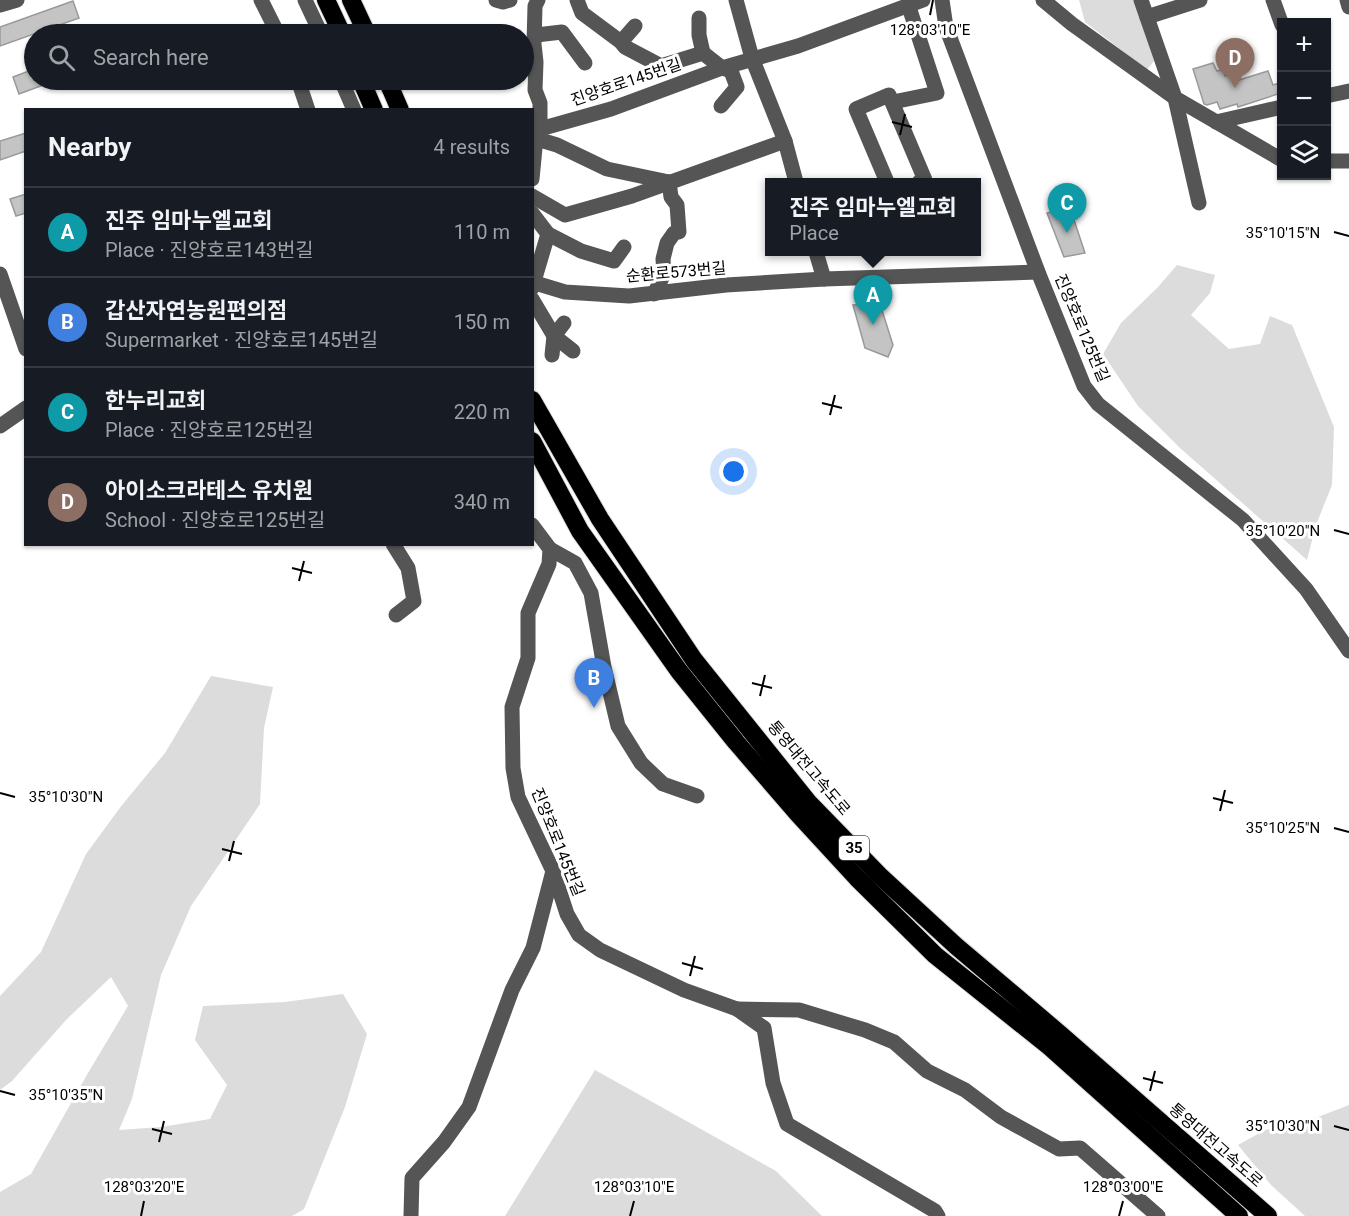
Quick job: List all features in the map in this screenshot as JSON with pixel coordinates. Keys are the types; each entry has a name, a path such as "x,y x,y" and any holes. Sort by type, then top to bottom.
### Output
{"highway":[{"path":"326,0 337,24"},
{"path":"351,0 362,24"},
{"path":"365,90 373,108"},
{"path":"391,90 399,108"},
{"name":"통영대전고속도로","path":"534,404 600,519 688,650 808,802 879,874 956,946 1268,1216"},
{"name":"35","path":"534,445 580,531 679,671 736,742 813,830 857,878 935,955 1050,1047 1239,1216"}],"street":[{"path":"0,6 17,0"},
{"path":"261,0 273,24"},
{"path":"305,0 314,24"},
{"path":"496,0 503,2 510,0"},
{"path":"534,158 540,132 540,103 535,90 534,44 535,6 538,0"},
{"name":"진양호로145번길","path":"577,0 582,13 625,47 662,66 703,53 722,68"},
{"path":"736,0 752,58 785,141 795,178"},
{"name":"진양호로145번길","path":"540,132 752,58 798,46 923,0"},
{"name":"진양호로125번길","path":"942,0 946,27 1038,272 1084,386 1098,404 1243,520 1306,589 1349,651"},
{"path":"1043,0 1072,24 1175,98 1277,158"},
{"path":"1141,0 1175,98 1199,203"},
{"path":"1147,17 1200,0"},
{"path":"1273,0 1279,18"},
{"path":"1347,0 1349,7"},
{"path":"893,102 937,93 908,4"},
{"path":"699,18 699,35 703,53"},
{"path":"621,42 635,26"},
{"name":"진양호로145번길","path":"536,36 562,32 585,63"},
{"path":"721,106 737,87 731,71 722,68"},
{"path":"301,90 307,108"},
{"path":"345,90 353,108"},
{"path":"1331,95 1349,91"},
{"path":"885,178 856,109 889,95 924,178"},
{"path":"1216,122 1277,108"},
{"path":"540,132 537,139 556,145 607,169 669,182"},
{"path":"534,197 565,214 632,196 785,141"},
{"path":"1331,161 1349,161"},
{"path":"654,294 664,274 663,259 667,243 674,233 679,231 677,205 670,197 669,182"},
{"path":"534,216 548,234 581,251 614,261 624,247"},
{"path":"534,281 548,234"},
{"path":"817,256 824,279"},
{"name":"순환로573번길","path":"534,284 565,292 630,296 726,285 824,279 1038,272"},
{"path":"0,274 6,311 24,345"},
{"path":"534,302 554,336 573,351"},
{"path":"552,355 554,336 564,323"},
{"path":"0,426 24,409"},
{"path":"534,528 550,549 574,563 591,593 604,667 618,726 641,763 663,784 697,796"},
{"path":"394,546 408,568 414,601 396,615"},
{"name":"진양호로145번길","path":"550,549 549,564 528,613 528,658 512,708 513,768 518,797 553,871 567,914 579,935 600,950 673,986 737,1009"},
{"path":"411,1216 412,1178 444,1142 469,1107 512,990 533,948 553,871"},
{"path":"737,1009 764,1028 773,1083 787,1124 934,1211 938,1216"},
{"path":"737,1009 799,1010 865,1030 894,1042 927,1071 965,1090 1001,1117 1059,1149 1080,1148 1158,1216"}],"shaded area":[{"path":"1079,0 1134,0 1154,61 1147,70 1085,22"},
{"path":"1177,265 1215,275 1210,293 1191,315 1229,349 1260,344 1270,316 1292,325 1334,427 1332,485 1316,525 1307,560 1180,448 1138,406 1103,354 1121,323"},
{"path":"211,676 273,687 264,728 260,804 191,906 161,975 132,1099 119,1130 161,1127 210,1119 227,1085 195,1040 203,1006 285,1002 343,994 367,1034 345,1107 304,1209 292,1216 0,1216 0,1192 31,1174 128,1006 111,977 66,1020 12,1081 0,1090 0,996 41,952 86,854 122,805 165,753"},
{"path":"595,1070 776,1171 822,1216 505,1216"},
{"path":"1349,1105 1349,1216 1305,1216 1271,1185 1238,1145 1265,1130 1318,1117"}],"building":[{"path":"73,1 79,18 62,24 24,24 24,37 0,46 0,27"},
{"path":"1213,63 1217,71 1223,69 1225,76 1236,72 1239,80 1268,71 1273,85 1277,84 1277,94 1238,107 1237,104 1220,109 1217,102 1204,104 1193,69"},
{"path":"24,73 24,90 30,90 19,94 13,77"},
{"path":"24,134 24,152 0,160 0,141"},
{"path":"24,195 24,214 16,216 10,199"},
{"path":"1070,208 1085,253 1064,257 1047,213"},
{"path":"880,304 893,345 888,357 865,348 853,305"}],"place":[{"name":"아이소크라테스 유치원","path":"1235,88"},
{"name":"한누리교회","path":"1067,233"},
{"name":"진주 임마누엘교회","path":"873,325"},
{"name":"갑산자연농원편의점","path":"594,708"}]}
